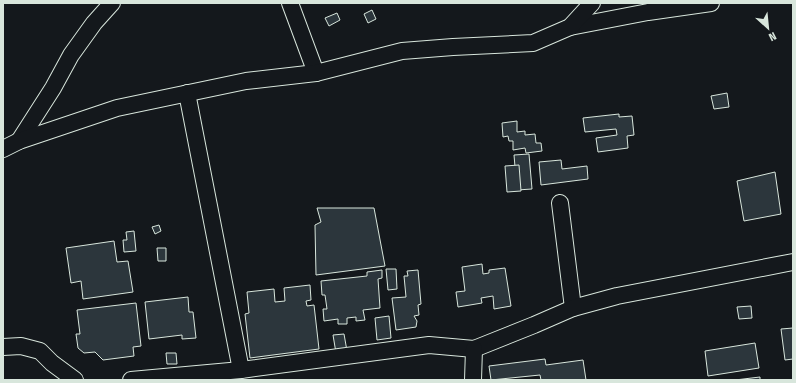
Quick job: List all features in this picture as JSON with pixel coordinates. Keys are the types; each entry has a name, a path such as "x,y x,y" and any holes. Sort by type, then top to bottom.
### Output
{"street":[{"path":"19,141 53,88 71,55 94,23 112,3"},
{"path":"290,3 316,73"},
{"path":"570,27 592,3"},
{"path":"3,149 19,141 117,108 187,93 246,81 316,73 402,51 533,43 570,27 648,12 711,3"},
{"path":"187,93 241,370"},
{"path":"560,203 573,308"},
{"path":"131,380 241,370 429,345 474,349 573,308 617,296 793,262"},
{"path":"3,347 21,346 40,351 52,363 75,380"},
{"path":"473,380 474,349"}],"building":[{"path":"372,10 376,19 368,23 364,14"},
{"path":"337,13 340,20 329,26 325,18"},
{"path":"727,93 729,107 714,109 711,96"},
{"path":"619,114 619,117 632,116 634,135 627,136 628,148 598,152 596,138 617,135 616,129 585,132 583,118"},
{"path":"517,121 517,132 525,131 525,135 535,134 536,143 541,143 542,151 526,153 525,148 513,150 513,141 509,141 508,136 503,137 502,123"},
{"path":"529,154 532,189 517,190 514,155"},
{"path":"561,160 562,169 587,166 588,179 541,185 539,162"},
{"path":"519,165 521,191 507,192 505,166"},
{"path":"775,172 781,214 744,221 737,181"},
{"path":"317,208 374,208 385,266 316,275 315,225 321,222"},
{"path":"159,225 161,231 155,234 152,227"},
{"path":"134,231 136,251 124,252 123,240 127,240 126,232"},
{"path":"114,241 117,262 128,261 133,292 83,299 81,281 71,283 66,248"},
{"path":"157,248 166,248 166,261 158,261"},
{"path":"482,264 483,274 489,273 489,270 505,268 511,306 494,309 493,296 481,298 482,303 458,307 456,292 465,291 462,267"},
{"path":"386,269 396,269 397,289 388,290"},
{"path":"382,270 382,278 378,279 380,308 363,310 365,320 356,321 356,317 347,318 347,324 338,324 338,319 324,321 323,309 327,309 325,295 322,295 321,281 367,276 367,272"},
{"path":"418,270 421,304 418,305 419,315 414,316 417,321 416,327 396,330 392,298 406,297 404,276 408,276 407,271"},
{"path":"310,285 311,300 306,301 307,306 314,305 319,349 250,358 245,314 249,313 247,292 274,289 275,302 285,301 284,288"},
{"path":"188,297 189,312 193,312 196,338 182,339 182,335 149,339 145,302"},
{"path":"136,303 141,346 133,347 134,356 103,360 95,352 84,353 78,348 76,334 80,334 77,310"},
{"path":"751,306 752,318 739,319 737,307"},
{"path":"389,316 391,338 377,340 375,318"},
{"path":"793,328 793,359 785,360 781,329"},
{"path":"344,334 347,351 336,353 333,335"},
{"path":"755,343 759,368 708,376 705,351"},
{"path":"166,353 176,353 177,364 167,364"},
{"path":"545,359 546,365 583,360 586,380 541,380 540,375 491,380 489,366"},
{"path":"760,377 760,380 735,380"}]}
